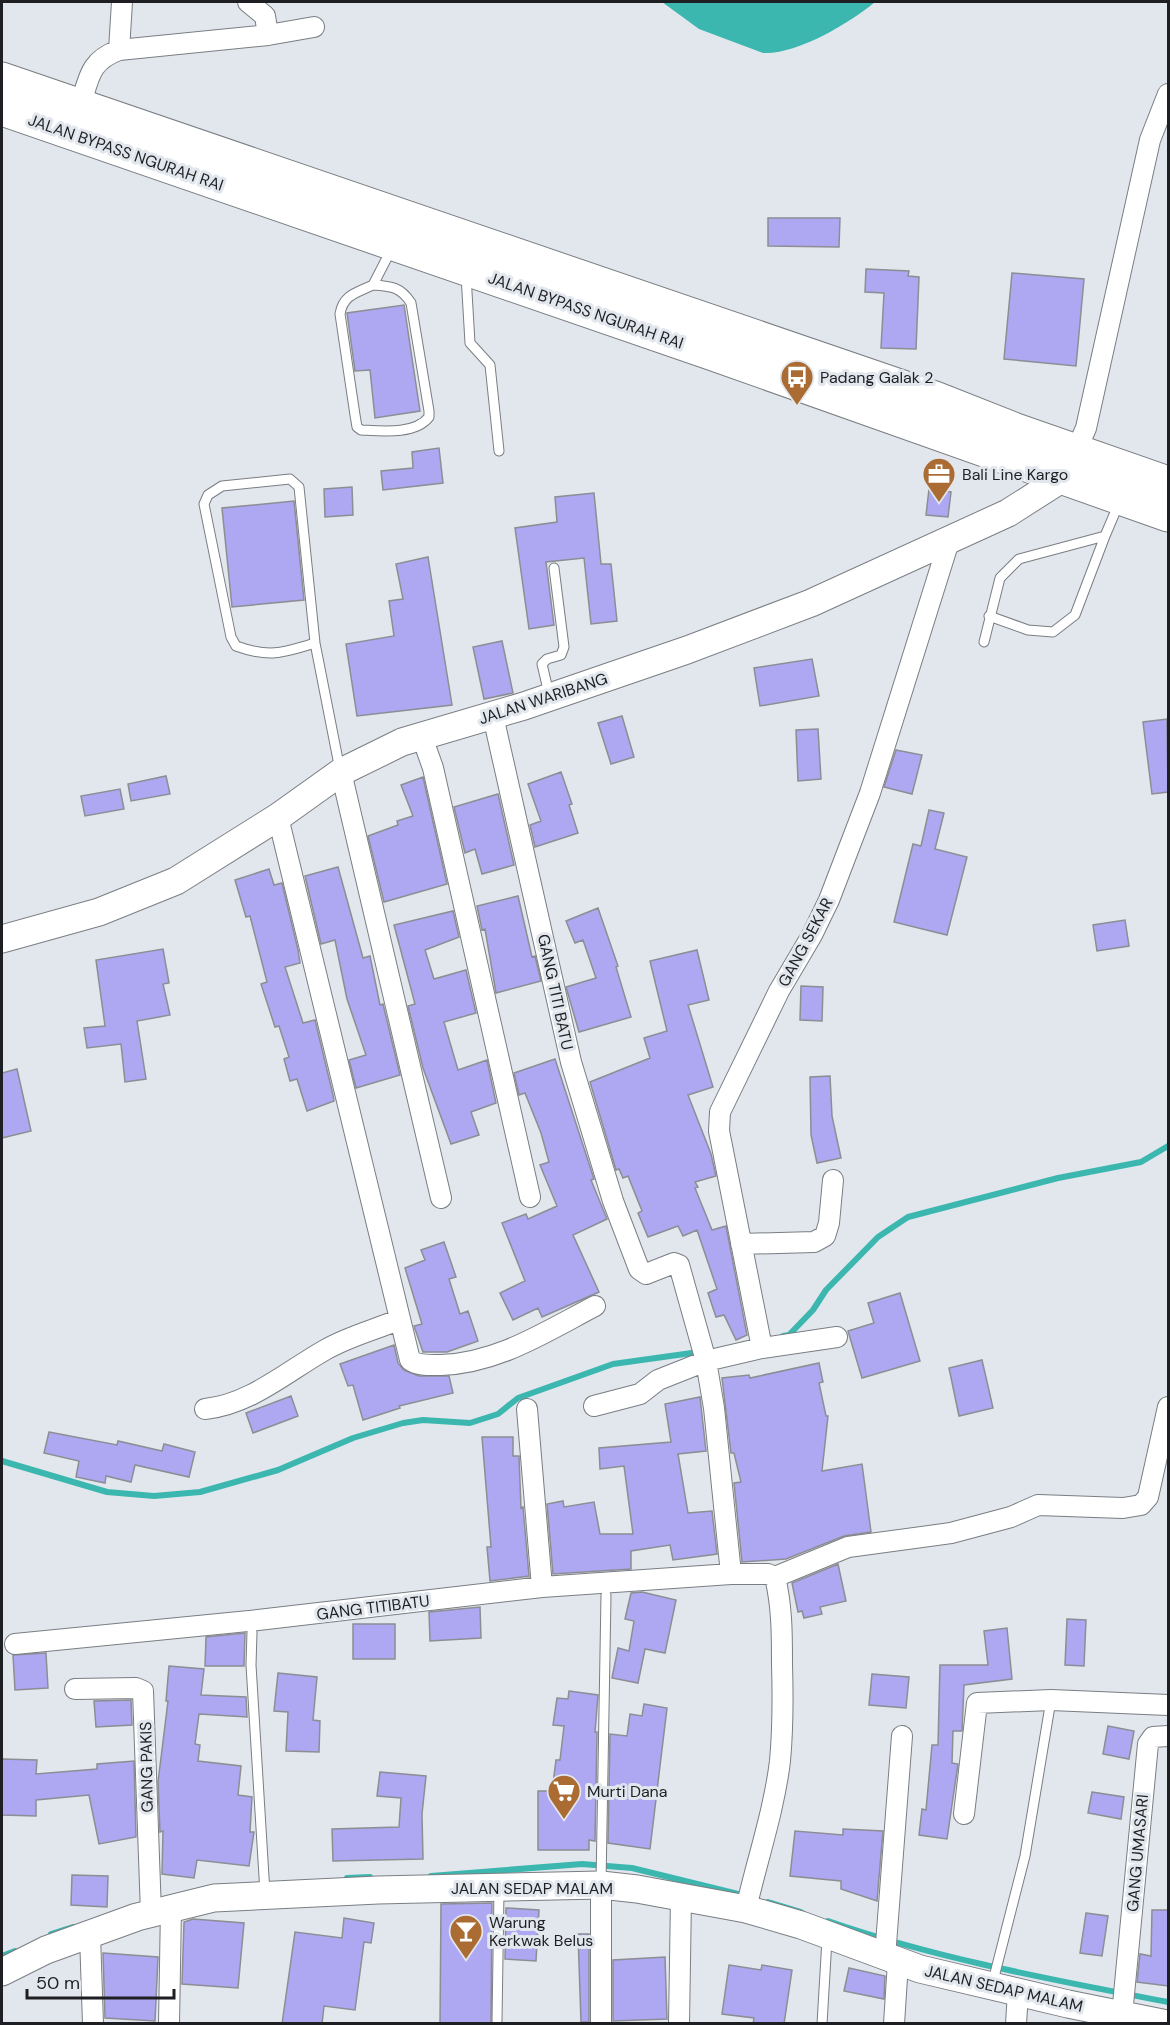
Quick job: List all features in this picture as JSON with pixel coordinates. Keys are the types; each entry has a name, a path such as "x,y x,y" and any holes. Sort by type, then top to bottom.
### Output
{"highway":[{"name":"JALAN BYPASS NGURAH RAI","path":"2,79 35,106 393,245 1166,494"},
{"name":"JALAN BYPASS NGURAH RAI","path":"2,109 35,106 80,107 935,398 1071,464 1122,498 1166,494"}],"street":[{"path":"119,50 122,2"},
{"path":"248,2 265,16 268,35"},
{"path":"80,107 94,66 99,59 119,50 268,35 314,27"},
{"path":"1071,464 1086,428 1150,140 1168,94"},
{"name":"JALAN WARIBANG","path":"2,939 138,898 176,880 278,817 340,772 371,756 422,737 549,697 811,603 1008,513 1071,464"},
{"name":"GANG SEKAR","path":"761,1343 719,1131 720,1112 778,991 812,935 829,900 870,793 950,538"},
{"name":"GANG TITI BATU","path":"493,716 571,1062 613,1201 636,1264 646,1274 674,1263 680,1266 703,1354"},
{"path":"422,737 433,768 530,1197"},
{"path":"340,772 441,1198"},
{"path":"278,817 398,1320 412,1362 435,1365 465,1364 514,1349 595,1306"},
{"path":"741,1244 814,1242 825,1236 829,1223 833,1180"},
{"path":"205,1409 226,1407 245,1399 327,1348 398,1320"},
{"path":"594,1406 640,1395 658,1380 703,1354 761,1343 837,1337"},
{"path":"703,1354 720,1452 731,1574"},
{"path":"748,1899 773,1803 780,1762 783,1715 782,1629 781,1602 775,1577 849,1547 951,1533 1011,1517 1038,1505 1123,1508 1141,1505 1148,1497 1168,1407"},
{"path":"527,1409 542,1587"},
{"name":"GANG TITIBATU","path":"15,1644 258,1620 542,1587 731,1574 770,1574 775,1577"},
{"name":"GANG PAKIS","path":"75,1689 136,1688 143,1691 156,1907"},
{"path":"964,1814 977,1703 1051,1700 1168,1705"},
{"path":"894,2024 889,1950 902,1736"},
{"name":"GANG UMASARI","path":"1124,1999 1148,1744 1153,1737 1167,1737"},
{"path":"601,1877 601,2024"},
{"name":"JALAN SEDAP MALAM","path":"2,1972 46,1950 90,1935 156,1907 265,1887 499,1888 601,1877 681,1897 748,1899 827,1934 993,1980 1068,2014 1124,1999 1167,2024"},
{"path":"679,2024 681,1897"},
{"path":"156,1907 169,2024"},
{"path":"90,1935 93,2024"},
{"path":"1016,2024 1018,1992"}],"lane":[{"path":"373,285 393,286 404,292 411,303 429,411 429,417 420,425 387,431 357,428 340,314 342,303 349,295 373,285 393,245"},
{"path":"466,269 470,343 490,365 499,451"},
{"path":"315,644 278,654 264,654 236,646 231,637 204,504 213,490 222,486 290,479 296,482 301,495 315,644 340,772"},
{"path":"989,615 1028,630 1053,632 1075,615 1122,498"},
{"path":"984,642 1000,578 1019,559 1105,536"},
{"path":"549,697 542,664 547,659 561,655 564,647 554,568"},
{"path":"601,1877 606,1595"},
{"path":"252,1632 251,1665 265,1887"},
{"path":"993,1980 1025,1856 1051,1700"},
{"path":"497,2021 499,1888"},
{"path":"822,2024 827,1934"}],"shaded area":[{"path":"662,2 875,2 852,19 822,36 791,49 763,53 699,29"}],"building":[{"path":"768,218 840,218 839,247 768,246"},
{"path":"866,269 909,271 908,276 919,277 916,349 881,348 884,293 865,292"},
{"path":"1012,273 1084,279 1076,366 1004,359"},
{"path":"404,305 420,411 375,418 370,370 355,371 347,313"},
{"path":"439,448 443,483 383,490 381,471 413,468 412,452"},
{"path":"352,487 353,515 325,517 324,489"},
{"name":"Bali Line Kargo","path":"929,489 951,492 948,517 926,515"},
{"path":"594,493 601,564 611,564 617,621 591,624 584,558 546,562 554,625 529,629 515,528 557,522 555,497"},
{"path":"294,501 304,600 232,607 222,508"},
{"path":"428,557 452,705 357,716 346,644 394,636 389,601 403,599 396,564"},
{"path":"502,641 513,693 484,699 473,647"},
{"path":"812,659 819,696 760,706 754,668"},
{"path":"622,716 634,757 611,764 598,723"},
{"path":"1167,719 1168,792 1152,794 1143,722"},
{"path":"818,729 821,779 798,781 796,730"},
{"path":"896,750 922,755 912,794 884,787"},
{"path":"561,772 572,804 569,805 578,833 535,847 530,825 541,821 528,784"},
{"path":"166,776 170,794 131,801 128,784"},
{"path":"423,777 447,884 384,902 368,836 398,825 397,821 413,816 401,785"},
{"path":"120,789 124,809 85,816 81,796"},
{"path":"498,794 514,865 482,874 475,849 465,853 454,807"},
{"path":"929,810 944,813 935,849 967,857 947,935 894,922 913,844 921,846"},
{"path":"338,867 363,958 370,956 380,1005 383,1004 400,1075 356,1088 349,1060 366,1055 347,999 335,940 321,944 305,876"},
{"path":"269,869 274,885 282,883 298,950 300,963 285,967 303,1023 315,1020 334,1101 307,1111 297,1079 290,1081 284,1059 289,1057 279,1026 275,1027 261,984 267,982 250,916 246,917 235,880"},
{"path":"518,896 532,957 535,956 541,981 496,993 485,929 482,930 477,906"},
{"path":"598,908 618,966 616,967 631,1017 579,1032 566,987 596,978 583,940 575,943 566,921"},
{"path":"453,911 459,937 425,950 434,979 466,970 476,1013 444,1022 458,1070 487,1060 496,1103 471,1112 479,1135 451,1144 423,1068 408,1006 415,1004 394,925"},
{"path":"1125,920 1129,946 1097,951 1093,925"},
{"path":"163,949 169,983 163,984 170,1015 137,1021 146,1079 125,1082 121,1044 87,1048 84,1028 105,1026 96,960"},
{"path":"697,950 709,1000 688,1005 713,1087 688,1095 711,1154 716,1176 695,1182 698,1187 695,1188 712,1230 726,1226 747,1335 736,1340 724,1315 716,1317 708,1293 717,1289 697,1230 683,1236 678,1226 648,1237 638,1213 642,1211 628,1176 623,1178 619,1169 616,1170 590,1082 650,1058 644,1038 667,1031 650,961"},
{"path":"801,986 823,987 822,1021 800,1020"},
{"path":"555,1059 594,1179 591,1180 607,1219 573,1235 599,1292 542,1317 538,1308 513,1320 500,1293 525,1281 502,1223 526,1214 528,1219 557,1206 540,1165 549,1162 541,1133 525,1093 519,1095 514,1073"},
{"path":"17,1069 31,1131 2,1138 2,1073"},
{"path":"830,1076 832,1116 841,1158 817,1163 811,1135 810,1077"},
{"path":"444,1242 456,1277 449,1279 460,1314 468,1311 478,1341 447,1352 423,1352 414,1326 422,1324 405,1268 425,1260 421,1250"},
{"path":"900,1293 920,1361 862,1378 848,1331 874,1323 868,1303"},
{"path":"394,1345 398,1363 404,1370 419,1376 449,1376 453,1393 399,1406 400,1408 363,1420 353,1385 348,1386 340,1364"},
{"path":"982,1360 993,1408 959,1416 949,1368"},
{"path":"819,1363 823,1382 819,1383 826,1416 828,1416 822,1471 862,1464 871,1532 844,1536 786,1559 742,1562 734,1483 741,1482 734,1453 731,1453 722,1378 749,1375 750,1378"},
{"path":"291,1396 298,1416 253,1433 246,1413"},
{"path":"700,1397 706,1451 678,1454 688,1513 712,1511 717,1554 673,1560 670,1545 631,1551 631,1569 553,1574 547,1504 563,1501 564,1507 594,1502 600,1534 633,1534 624,1466 600,1469 599,1448 671,1442 665,1404"},
{"path":"49,1432 117,1445 118,1441 162,1451 164,1444 195,1452 189,1477 135,1465 131,1482 106,1476 105,1483 76,1477 79,1461 44,1453"},
{"path":"482,1437 513,1437 513,1456 519,1456 521,1508 523,1507 529,1576 490,1581 487,1547 491,1547"},
{"path":"838,1564 846,1601 820,1607 822,1614 804,1618 802,1611 798,1612 792,1583"},
{"path":"642,1592 676,1600 665,1653 645,1649 638,1683 612,1678 618,1648 629,1651 634,1621 625,1619 631,1593"},
{"path":"480,1607 481,1638 430,1641 429,1612"},
{"path":"1067,1619 1086,1620 1084,1666 1065,1665"},
{"path":"353,1624 395,1624 395,1659 353,1659"},
{"path":"1007,1628 1012,1679 964,1685 962,1731 953,1731 952,1763 958,1764 947,1839 919,1835 922,1809 926,1810 932,1745 938,1745 940,1665 988,1665 984,1631"},
{"path":"245,1633 244,1666 205,1666 206,1637"},
{"path":"46,1653 48,1688 15,1690 13,1655"},
{"path":"169,1666 204,1669 201,1695 246,1697 247,1717 199,1714 195,1744 200,1745 198,1761 241,1766 238,1795 252,1797 250,1832 254,1832 249,1866 197,1860 194,1878 162,1874 163,1831 160,1832 158,1782 168,1701 166,1701"},
{"path":"278,1673 317,1677 313,1720 320,1721 319,1752 286,1751 288,1712 274,1711"},
{"path":"872,1674 909,1677 906,1708 869,1705"},
{"path":"569,1691 598,1695 595,1732 597,1732 595,1841 589,1840 589,1850 538,1850 538,1791 552,1791 556,1760 560,1760 564,1726 553,1725 557,1698 568,1699"},
{"path":"131,1700 132,1725 96,1727 94,1701"},
{"path":"644,1704 667,1708 650,1849 608,1843 610,1734 627,1736 630,1714 642,1716"},
{"path":"1108,1726 1134,1731 1129,1759 1103,1754"},
{"path":"2,1759 37,1760 36,1774 97,1769 97,1764 134,1761 136,1837 99,1844 89,1795 36,1800 36,1816 2,1815"},
{"path":"380,1772 426,1776 422,1814 423,1859 333,1861 332,1829 399,1827 401,1798 377,1796"},
{"path":"1092,1792 1124,1797 1121,1819 1088,1813"},
{"path":"843,1829 883,1831 877,1901 841,1889 841,1881 790,1876 795,1831 843,1835"},
{"path":"72,1875 108,1876 107,1907 71,1905"},
{"name":"Warung Kerkwak Belus","path":"492,1903 491,2024 440,2024 441,1904"},
{"path":"506,1908 539,1910 536,1961 505,1959"},
{"path":"1152,1910 1168,1910 1168,1986 1137,1982 1140,1954 1151,1956"},
{"path":"1086,1913 1108,1916 1102,1956 1080,1953"},
{"path":"344,1918 374,1923 371,1943 364,1942 355,2010 324,2006 322,2024 282,2024 295,1932 342,1938"},
{"path":"193,1919 244,1923 238,1988 182,1984 184,1922"},
{"path":"578,1934 589,1934 589,2022 581,2022"},
{"path":"103,1953 158,1957 155,2021 105,2018"},
{"path":"665,1957 667,2019 613,2021 613,1960"},
{"path":"729,1965 761,1970 762,1965 792,1970 784,2024 753,2024 754,2018 722,2014"},
{"path":"849,1968 885,1976 884,1999 844,1991"}],"waterway":[{"path":"783,1336 789,1335 813,1310 826,1290 878,1237 908,1217 1058,1178 1141,1162 1168,1146"},
{"path":"2,1461 107,1492 154,1496 200,1492 278,1470 353,1438 403,1423 423,1420 470,1423 498,1414 518,1398 613,1364 699,1352"},
{"path":"431,1876 582,1864 632,1868 738,1894"},
{"path":"347,1878 370,1877"},
{"path":"768,1902 801,1912"},
{"path":"828,1921 954,1958 1168,2002"},
{"path":"51,1934 73,1927"},
{"path":"2,1956 15,1951"}],"place":[{"name":"Padang Galak 2","path":"797,406"},
{"name":"Bali Line Kargo","path":"939,503"},
{"name":"Murti Dana","path":"564,1820"},
{"name":"Warung Kerkwak Belus","path":"466,1960"}]}
